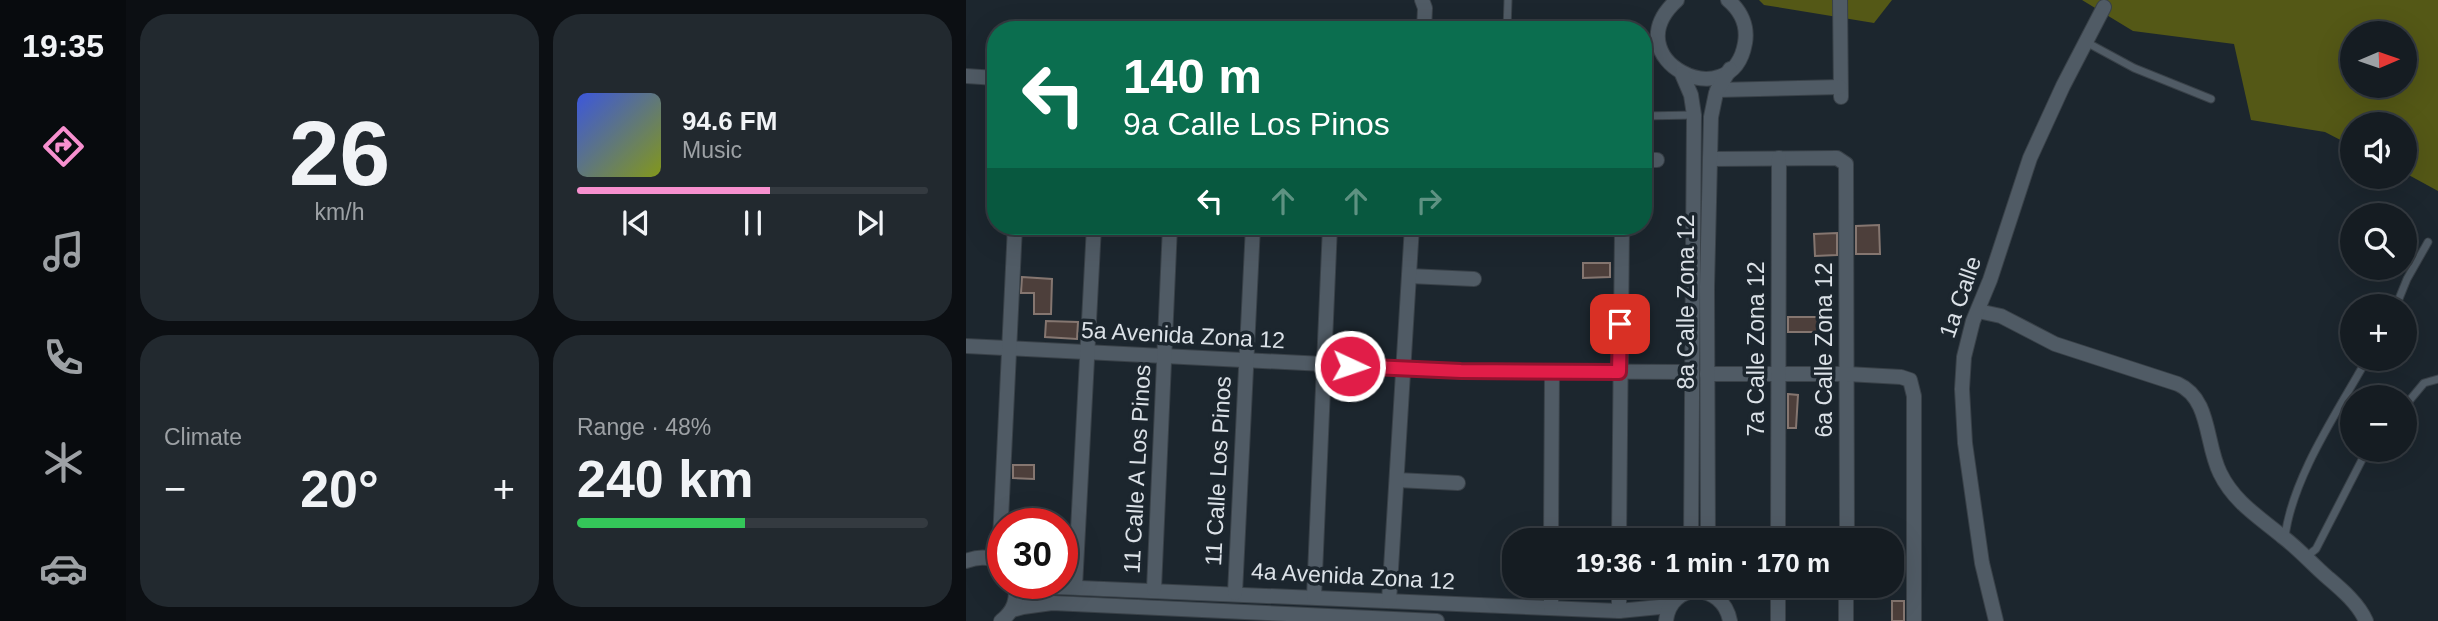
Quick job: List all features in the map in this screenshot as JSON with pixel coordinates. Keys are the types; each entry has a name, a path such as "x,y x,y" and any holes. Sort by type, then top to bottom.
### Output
{"street":[{"path":"1422,0 1424,21"},
{"path":"1677,0 1668,8 1659,32 1664,57 1672,67 1694,79 1707,79 1730,69"},
{"name":"8a Calle Zona 12","path":"1708,528 1711,117 1717,90 1739,59 1746,33 1737,8 1728,0"},
{"path":"1717,90 1841,92 1840,0"},
{"name":"1a Calle","path":"1996,621 1977,535 1962,417 1964,357 2030,158 2104,7"},
{"name":"8a Calle Zona 12","path":"1682,74 1691,95 1694,115 1691,528"},
{"path":"966,76 987,77"},
{"path":"1710,159 1779,158"},
{"name":"6a Calle Zona 12","path":"1779,158 1837,158 1844,161 1847,171 1847,528"},
{"name":"7a Calle Zona 12","path":"1778,528 1779,158"},
{"path":"1003,508 1014,235"},
{"path":"1078,528 1094,235"},
{"name":"11 Calle A Los Pinos","path":"1154,589 1170,235"},
{"name":"11 Calle Los Pinos","path":"1235,593 1253,235"},
{"path":"1314,597 1330,235"},
{"path":"1389,601 1411,235"},
{"path":"1619,528 1622,235"},
{"path":"1409,276 1474,279"},
{"path":"1978,311 2001,316 2055,344 2187,388 2199,401 2213,459 2228,487 2244,506 2285,538 2345,594 2365,621"},
{"name":"5a Avenida Zona 12","path":"966,346 1403,368 1692,372"},
{"path":"1551,528 1552,372"},
{"path":"1707,374 1847,374 1901,377 1910,380 1914,396 1914,621"},
{"path":"1397,480 1458,484"},
{"path":"966,561 979,557 987,559"},
{"name":"4a Avenida Zona 12","path":"1078,587 1619,611 1670,598"},
{"path":"1551,598 1551,608"},
{"path":"1619,598 1619,611"},
{"path":"1666,621 1677,598"},
{"path":"1720,598 1728,611 1730,621"},
{"path":"1778,598 1778,621"},
{"path":"1846,598 1846,621"},
{"path":"1006,616 1016,599"},
{"name":"4a Avenida Zona 12","path":"1006,616 1023,607 1052,603 1437,621"}],"lane":[{"path":"1507,21 1508,0"},
{"path":"2086,41 2134,68 2211,99"},
{"path":"1652,116 1694,115"},
{"path":"2402,294 2407,279 2428,242"},
{"path":"2285,538 2291,506 2300,484 2361,371"},
{"path":"2417,391 2424,383 2438,379"},
{"path":"2305,557 2316,549 2361,462"}],"green space":[{"path":"1759,0 1892,0 1874,23 1764,5"},
{"path":"2082,0 2438,0 2438,191 2417,180 2417,112 2340,112 2340,140 2325,132 2251,120 2234,44 2133,31"}],"building":[{"path":"1879,225 1880,254 1856,254 1856,226"},
{"path":"1837,233 1837,255 1815,256 1814,234"},
{"path":"1583,263 1610,263 1610,277 1583,278"},
{"path":"1022,277 1052,279 1051,314 1034,314 1034,293 1021,293"},
{"path":"1788,317 1824,317 1824,332 1788,332"},
{"path":"1046,321 1078,322 1077,339 1045,337"},
{"path":"1788,394 1798,395 1796,428 1788,428"},
{"path":"1013,465 1034,465 1034,479 1013,478"},
{"path":"1892,601 1904,601 1904,621 1892,621"}],"route":[{"path":"1350,366 1461,371 1619,372 1620,324"}]}
